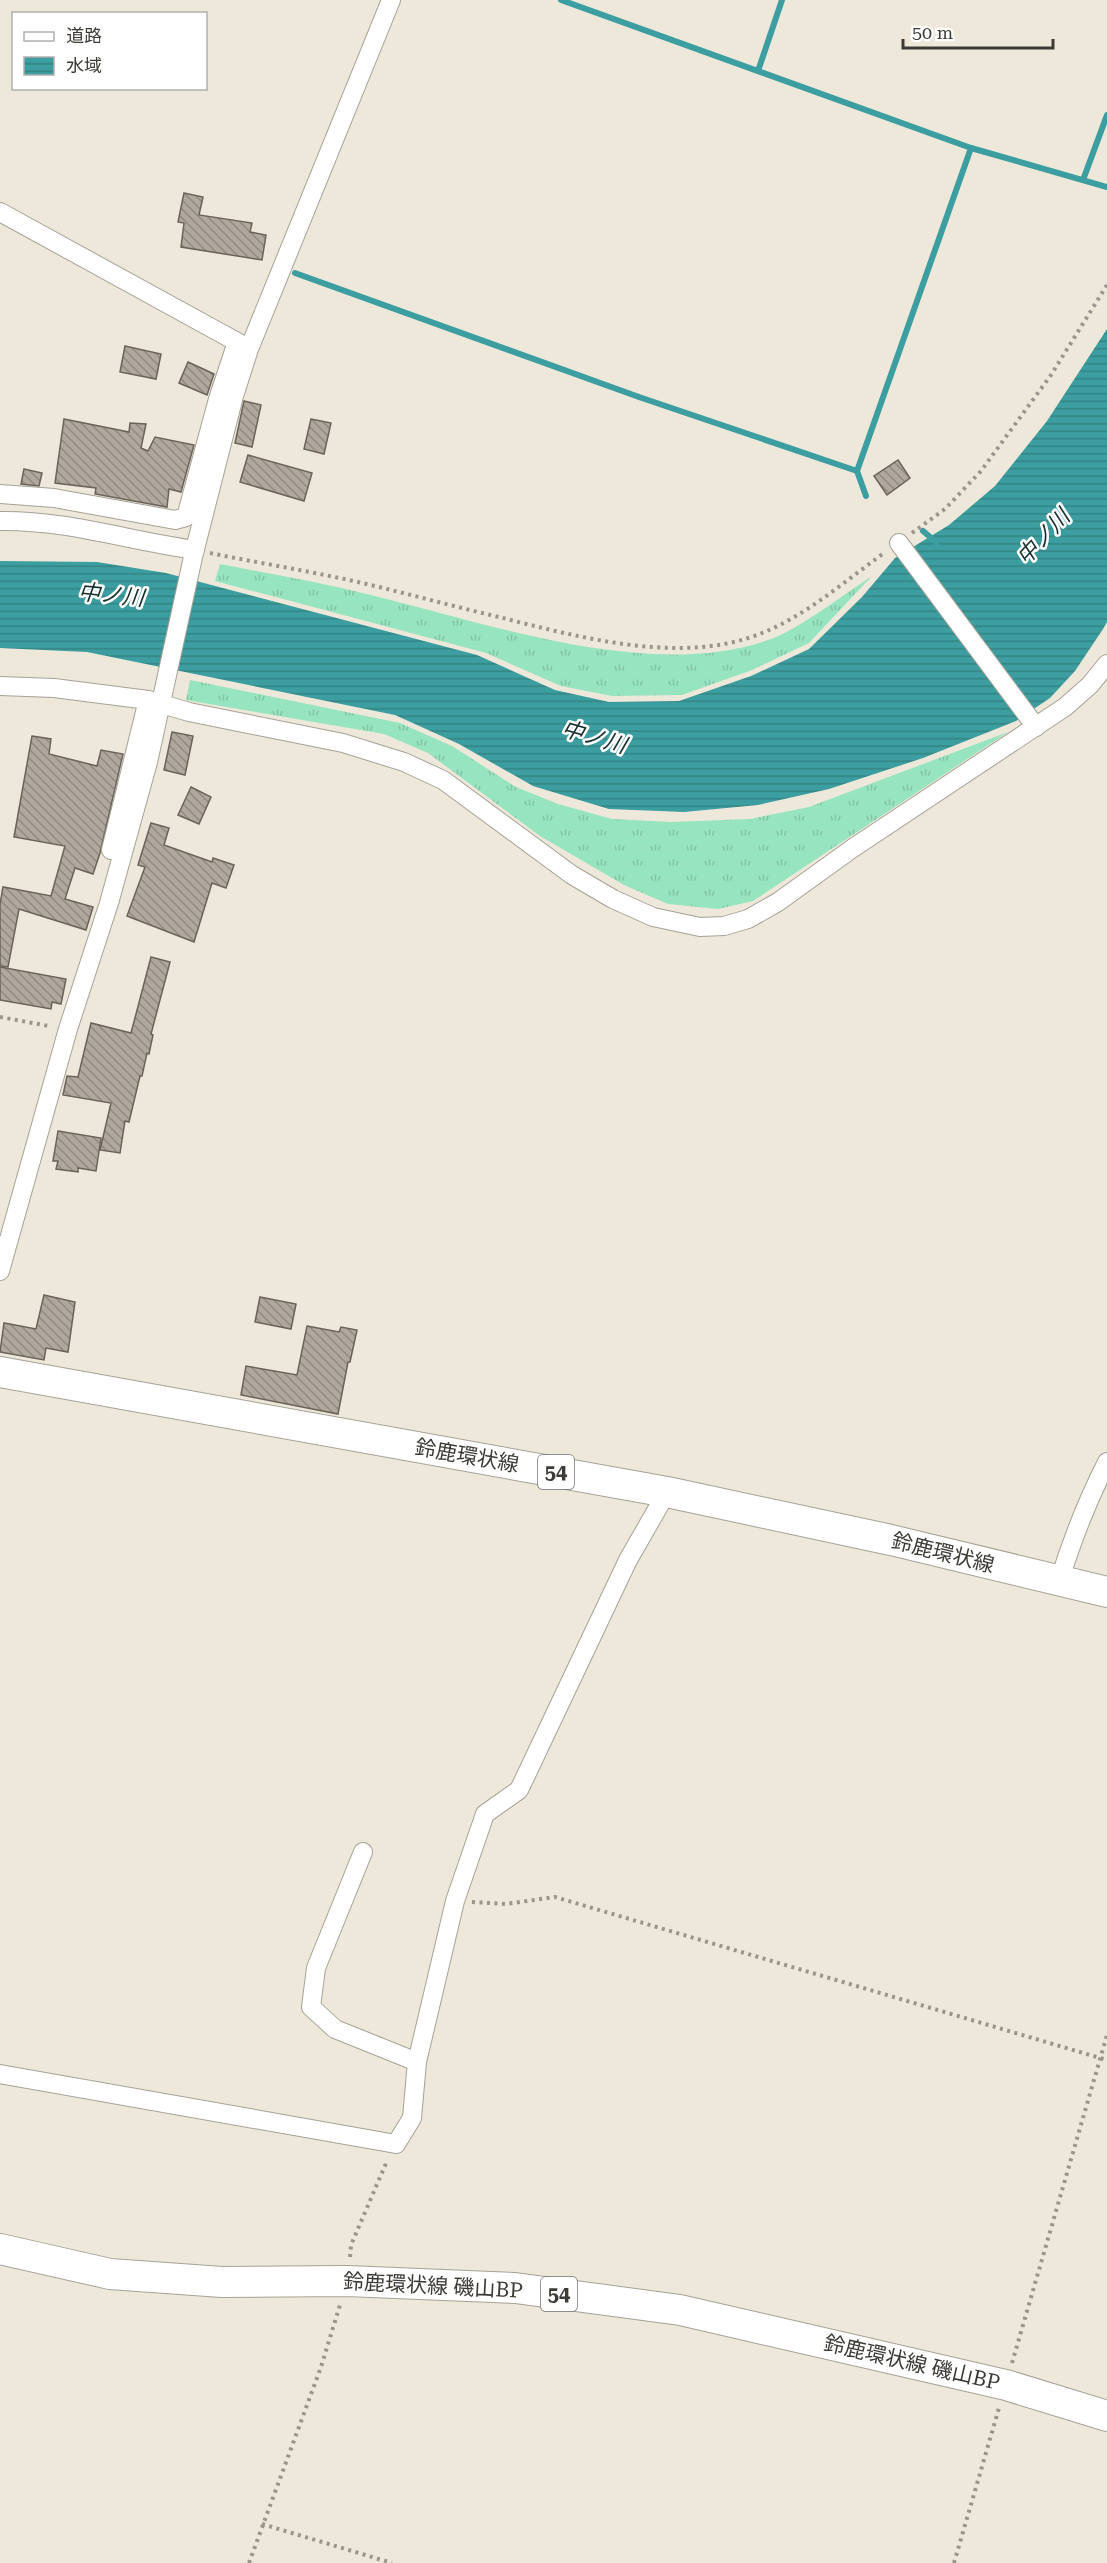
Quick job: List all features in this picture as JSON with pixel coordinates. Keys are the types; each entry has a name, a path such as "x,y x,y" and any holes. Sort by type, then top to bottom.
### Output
{"main road":[{"name":"鈴鹿環状線","path":"0,1372 667,1492 891,1540 1107,1592"},
{"name":"鈴鹿環状線 磯山BP","path":"0,2249 110,2274 222,2282 347,2282 515,2288 680,2310 1006,2385 1107,2416"}],"street":[{"path":"0,494 54,498 176,520 186,517 218,399 243,346 391,0"},
{"path":"0,212 243,346"},
{"path":"0,1270 68,1029 109,903 148,762 156,701 234,396 243,346"},
{"path":"4,519 87,529 194,553"},
{"path":"899,543 1036,727"},
{"path":"0,686 54,688 156,701 343,743 404,762 443,780 572,875 613,899 653,917 700,927 724,926 748,919 778,902 853,848 1065,707 1090,685 1107,664"},
{"path":"1059,1582 1076,1530 1107,1462"},
{"path":"0,2074 396,2144 412,2118 417,2062 456,1901 485,1814 519,1791 628,1560 667,1492"},
{"path":"363,1852 316,1968 311,2007 335,2029 417,2062"}],"path":[{"path":"194,553 355,582 602,640 668,648 723,644 762,633 797,615 945,509 981,471 1051,375 1107,285"},
{"path":"0,1017 68,1029"},
{"path":"456,1901 506,1904 555,1897 1107,2060"},
{"path":"954,2563 1107,2035"},
{"path":"249,2563 321,2367 347,2282 351,2245 379,2175 396,2144"},
{"path":"262,2524 392,2563"}],"green space":[{"path":"220,564 356,591 521,634 625,652 676,654 725,651 771,639 808,619 871,577 809,643 752,670 682,695 612,696 561,686 486,653 215,581"},
{"path":"190,680 400,723 452,746 516,787 558,804 612,819 671,822 750,819 809,807 1008,732 753,901 718,909 668,904 624,885 540,836 428,753 384,734 186,700"}],"water":[{"name":"中ノ川","path":"1107,329 1107,622 1103,629 1075,671 1050,698 1016,721 923,758 829,789 758,805 684,812 609,809 533,786 459,744 395,715 87,652 0,648 0,561 97,562 166,573 477,655 555,690 609,702 679,701 751,676 809,649 862,597 895,558 949,525 995,486 1047,421"}],"building":[{"path":"184,193 203,197 199,215 252,223 250,232 266,235 262,260 181,247 184,223 178,222"},
{"path":"125,346 161,354 156,379 120,372"},
{"path":"188,362 214,374 207,395 179,383"},
{"path":"244,401 261,405 252,447 235,443"},
{"path":"64,419 129,432 130,423 146,424 141,448 148,451 155,437 194,445 181,492 169,489 167,507 95,494 96,488 55,483"},
{"path":"311,419 331,423 324,454 304,449"},
{"path":"248,455 312,473 304,501 240,482"},
{"path":"898,460 910,478 887,495 874,476"},
{"path":"24,469 42,473 39,486 21,484"},
{"path":"172,732 193,736 185,775 164,770"},
{"path":"32,736 51,739 49,754 97,766 101,750 123,754 93,874 75,868 65,899 93,907 86,930 19,909 8,967 0,966 0,904 3,887 51,896 65,846 14,837"},
{"path":"191,787 211,797 199,824 178,815"},
{"path":"151,823 169,828 164,845 212,862 213,858 234,865 226,888 212,883 194,942 127,916 145,867 138,865"},
{"path":"151,957 170,962 151,1034 153,1035 149,1054 147,1053 142,1076 140,1076 129,1122 125,1121 120,1153 100,1150 111,1103 63,1095 67,1076 78,1077 91,1023 131,1033"},
{"path":"0,967 66,979 61,1004 52,1002 51,1009 0,1000"},
{"path":"58,1131 101,1138 96,1171 78,1168 78,1172 56,1169 58,1161 53,1161"},
{"path":"44,1295 75,1302 68,1352 46,1348 44,1360 0,1352 4,1323 36,1329"},
{"path":"260,1297 296,1304 291,1329 255,1322"},
{"path":"307,1326 339,1332 341,1327 357,1330 338,1414 241,1395 246,1366 297,1375"}],"waterway":[{"path":"561,0 971,148 857,471 866,496"},
{"path":"758,71 782,0"},
{"path":"1083,180 1107,115"},
{"path":"971,148 1107,187"},
{"path":"295,273 639,397 857,471"},
{"path":"923,531 936,542"}]}
